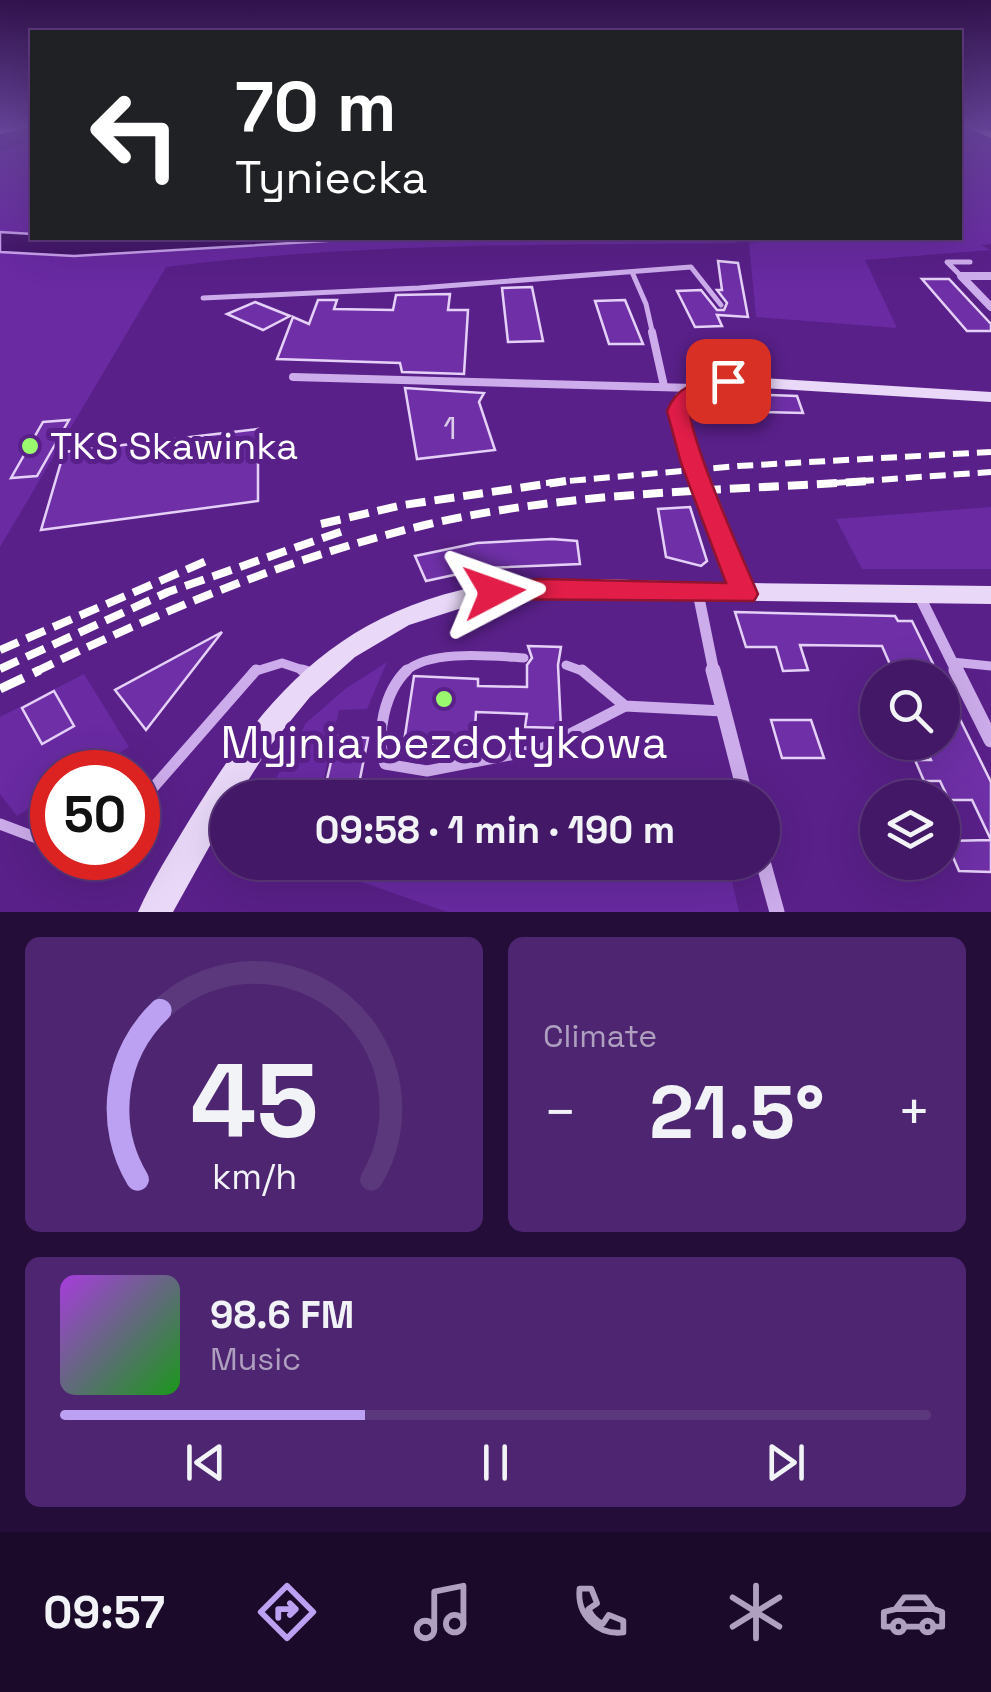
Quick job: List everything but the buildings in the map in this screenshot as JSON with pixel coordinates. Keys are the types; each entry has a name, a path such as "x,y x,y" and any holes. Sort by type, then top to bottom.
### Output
{"main road":[{"path":"744,594 678,421 679,404 696,388 741,381 991,396"},
{"path":"155,912 258,735 314,674 389,625 474,596 540,589 991,595"}],"street":[{"path":"962,276 991,276"},
{"path":"962,276 991,307"},
{"path":"698,592 741,780"},
{"path":"920,595 951,660"},
{"path":"960,678 991,740"},
{"path":"768,880 777,912"}],"lane":[{"path":"962,276 947,262 970,262"},
{"path":"202,298 419,288 691,267 720,305"},
{"path":"632,272 646,304 664,386"},
{"path":"293,377 696,388"},
{"path":"524,658 467,654 413,664 390,684 380,748 386,764 427,771 541,749 625,706 724,712"},
{"path":"160,779 256,669 282,663 314,674"},
{"path":"960,663 991,666"},
{"path":"566,665 580,668 625,706"},
{"path":"0,824 30,835"}],"shaded area":[{"path":"0,170 30,170 30,234 0,232"},
{"path":"962,170 991,170 991,244 981,245 990,250 865,260 897,328 756,317 749,243 962,240"},
{"path":"0,232 30,234 30,240 343,240 74,256 0,252"},
{"name":"TKS Skawinka","path":"343,240 736,243 379,249 166,267 0,547 0,252 74,256"},
{"path":"991,507 991,569 862,569 836,519"},
{"path":"387,662 367,709 339,710 323,780 275,780 306,723 345,689"},
{"path":"84,674 129,747 30,750 30,808 17,816 0,794 0,717"},
{"path":"356,880 732,880 739,912 447,912"}],"railway":[{"path":"562,482 738,466 991,452"},
{"path":"838,483 991,472"},
{"path":"838,483 870,481"},
{"path":"321,524 403,505 562,482"},
{"path":"546,483 562,482"},
{"path":"834,483 838,483"},
{"path":"35,672 226,588 324,553 425,525 590,499 838,483"},
{"path":"0,669 168,592 343,531"},
{"path":"0,650 211,559"},
{"path":"0,689 40,670"}],"place":[{"name":"TKS Skawinka","path":"30,446"},
{"name":"Myjnia bezdotykowa","path":"444,699"}],"route":[{"path":"494,592 540,589 744,594 692,463 677,411 682,398 696,388 728,381"}]}
